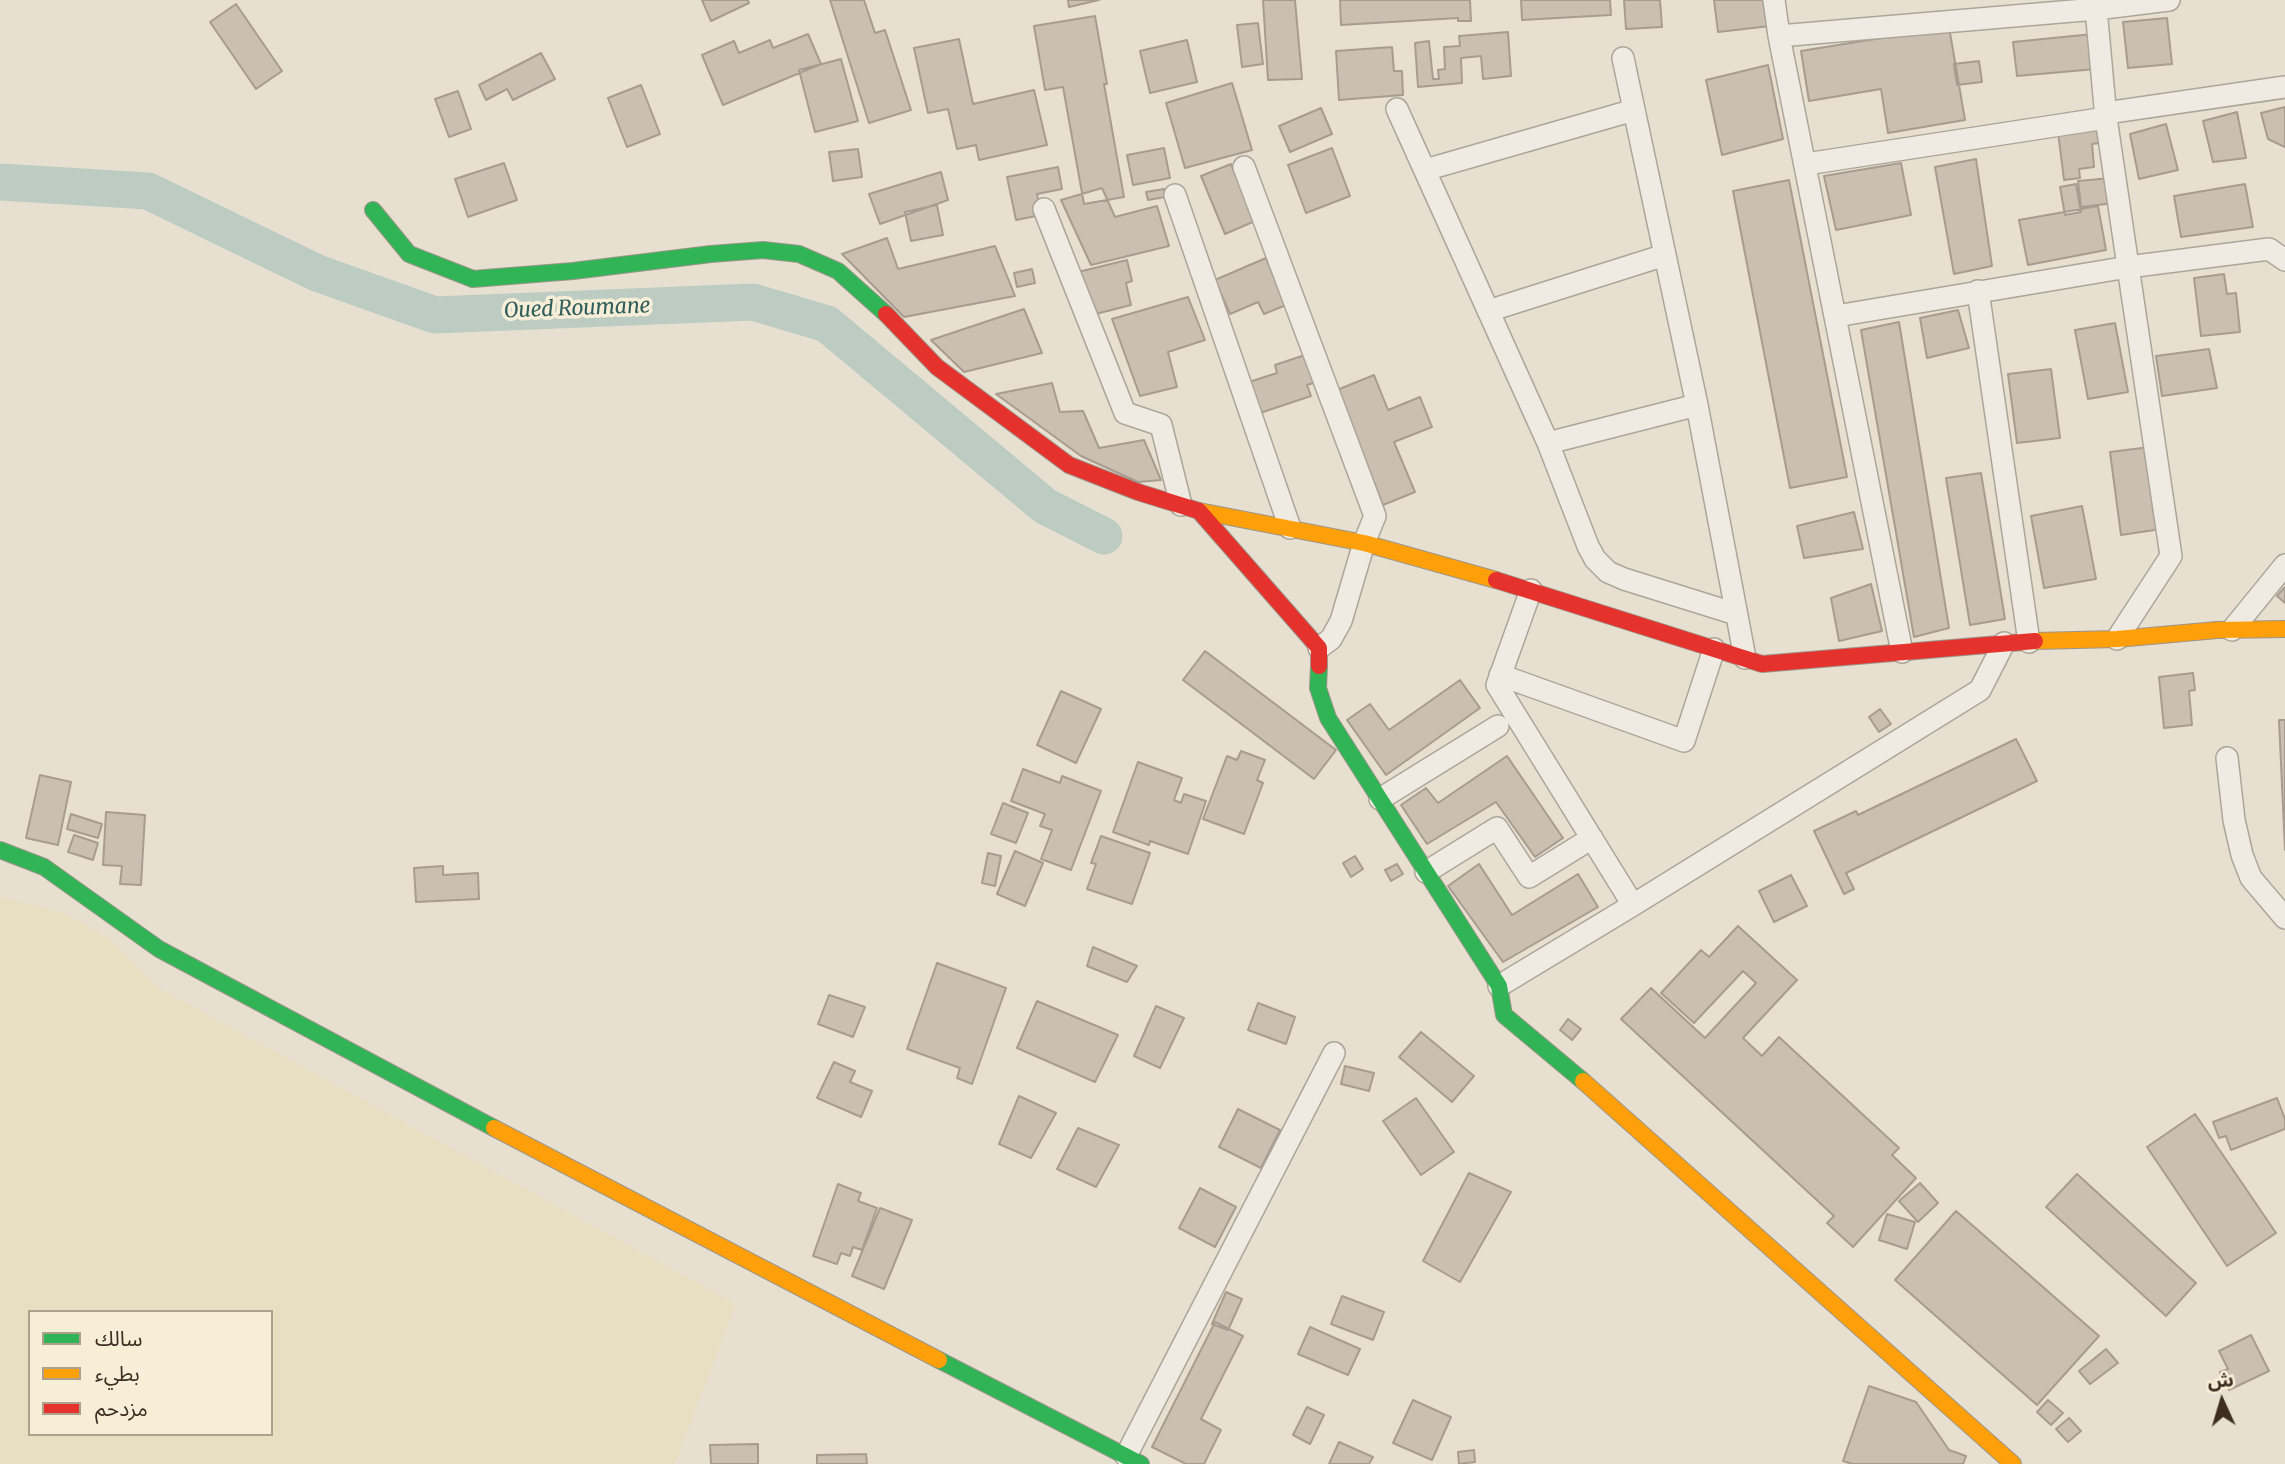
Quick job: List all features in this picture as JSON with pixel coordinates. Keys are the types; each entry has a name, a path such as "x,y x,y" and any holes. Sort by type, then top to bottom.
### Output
{"street":[{"path":"1774,0 1902,652"},
{"path":"1779,36 2096,9 2169,0"},
{"path":"2096,9 2106,116 2171,556 2117,639"},
{"path":"1623,58 1697,405 1745,658"},
{"path":"1806,164 2285,87"},
{"path":"1397,109 1548,443 1595,559 1608,572 1624,579 1737,614"},
{"path":"1424,170 1634,110"},
{"path":"1244,167 1375,516 1364,543 1341,621 1331,639 1318,648"},
{"path":"1175,195 1290,528"},
{"path":"1044,209 1125,413 1161,425 1190,508 1318,648 1318,688 1328,718 1499,986 1504,1015 1619,1112 2013,1464"},
{"path":"373,210 409,254 472,279 763,250 799,254 838,271 886,314 937,367 1069,465 1138,492 1190,508 1364,543 1531,590 1762,664 2004,643 2285,629"},
{"path":"1836,316 2128,267 2269,249 2285,260"},
{"path":"1488,311 1665,255"},
{"path":"1978,291 2029,642"},
{"path":"1548,443 1697,405"},
{"path":"2232,630 2285,565"},
{"path":"1531,590 1497,685 1633,905"},
{"path":"1499,986 1980,690 2004,643"},
{"path":"1500,675 1684,741 1714,649"},
{"path":"1380,799 1498,726"},
{"path":"2227,758 2234,821 2250,878 2285,918"},
{"path":"1426,872 1497,828 1529,877 1592,838"},
{"path":"0,850 44,867 159,950 596,1182 1134,1460 1334,1053"}],"shaded area":[{"path":"0,896 64,913 110,939 159,988 736,1304 675,1464 0,1464"}],"building":[{"path":"702,0 748,0 749,3 711,21"},
{"path":"830,0 864,0 875,33 885,30 911,110 869,123"},
{"path":"1068,0 1099,0 1069,7"},
{"path":"1263,0 1295,0 1302,79 1268,80"},
{"path":"1340,0 1470,0 1471,21 1458,21 1458,18 1341,25"},
{"path":"1521,0 1610,0 1611,15 1522,20"},
{"path":"1624,0 1660,0 1662,27 1626,29"},
{"path":"1714,0 1767,0 1770,26 1718,32"},
{"path":"236,4 282,71 256,89 210,22"},
{"path":"1095,16 1124,197 1084,204 1063,87 1045,90 1034,26"},
{"path":"2167,18 2172,64 2128,68 2123,22"},
{"path":"1258,23 1263,64 1242,67 1237,25"},
{"path":"1949,27 1965,120 1888,133 1881,89 1809,101 1801,51"},
{"path":"1508,32 1511,76 1483,79 1481,56 1461,58 1462,83 1418,87 1415,43 1429,41 1433,79 1439,79 1438,70 1445,69 1444,47 1460,46 1459,36"},
{"path":"808,34 821,64 723,105 702,55 734,41 739,53 770,40 773,48"},
{"path":"2093,34 2096,69 2017,76 2013,42"},
{"path":"959,39 973,104 1034,90 1047,145 979,160 976,145 957,149 948,109 928,113 914,48"},
{"path":"1187,40 1197,82 1150,93 1140,51"},
{"path":"1392,47 1394,71 1402,71 1403,95 1339,100 1336,51"},
{"path":"541,53 555,79 513,100 507,89 486,100 479,85"},
{"path":"841,59 858,121 815,132 799,70"},
{"path":"1979,61 1982,82 1957,85 1954,64"},
{"path":"1768,65 1783,139 1722,155 1706,80"},
{"path":"1232,83 1252,150 1185,168 1166,103"},
{"path":"641,85 660,134 627,147 608,98"},
{"path":"458,91 471,129 449,137 435,99"},
{"path":"2285,107 2285,147 2268,139 2261,113"},
{"path":"1321,108 1332,134 1290,152 1279,126"},
{"path":"2237,112 2246,158 2213,162 2203,121"},
{"path":"2166,124 2178,170 2139,179 2130,134"},
{"path":"2099,128 2100,143 2092,144 2094,167 2079,169 2080,178 2064,180 2058,132"},
{"path":"1164,148 1170,178 1133,185 1127,155"},
{"path":"1332,148 1350,196 1306,213 1288,165"},
{"path":"858,149 862,177 833,181 829,152"},
{"path":"1976,159 1992,266 1954,274 1935,167"},
{"path":"504,163 517,200 468,217 455,179"},
{"path":"1901,163 1911,215 1836,230 1824,176"},
{"path":"1231,164 1255,221 1225,234 1201,176"},
{"path":"1058,167 1062,189 1037,194 1041,215 1016,220 1007,177"},
{"path":"941,172 948,200 880,224 869,194"},
{"path":"2111,178 2114,203 2081,207 2078,181"},
{"path":"1789,180 1847,477 1790,488 1733,191"},
{"path":"2076,184 2081,212 2065,215 2060,187"},
{"path":"2245,184 2253,227 2181,237 2174,196"},
{"path":"1102,188 1115,217 1157,206 1169,246 1091,265 1061,200"},
{"path":"1164,189 1165,197 1148,200 1146,192"},
{"path":"937,205 943,235 911,241 905,212"},
{"path":"2098,206 2106,250 2028,265 2019,220"},
{"path":"887,238 898,269 995,246 1015,296 904,317 842,254"},
{"path":"1266,258 1286,305 1264,314 1258,302 1230,314 1215,280"},
{"path":"1127,260 1132,281 1126,283 1131,305 1088,316 1078,272"},
{"path":"1032,269 1035,283 1017,287 1014,273"},
{"path":"2224,274 2227,294 2236,293 2240,332 2201,336 2194,278"},
{"path":"1188,297 1205,340 1168,352 1177,387 1140,396 1112,319"},
{"path":"1024,309 1042,353 964,372 931,340"},
{"path":"1958,310 1969,348 1927,358 1920,318"},
{"path":"1899,322 1949,628 1914,637 1861,330"},
{"path":"2115,323 2128,392 2088,399 2075,330"},
{"path":"2209,349 2217,388 2162,396 2156,356"},
{"path":"1308,354 1317,382 1307,385 1311,396 1254,415 1243,384 1277,373 1275,365"},
{"path":"2051,369 2060,438 2017,443 2008,374"},
{"path":"1374,375 1388,410 1420,397 1432,427 1394,442 1415,492 1383,505 1337,390"},
{"path":"1052,383 1060,412 1083,411 1099,448 1144,440 1161,480 1138,482 1081,456 996,394"},
{"path":"2150,447 2161,529 2121,535 2110,452"},
{"path":"1981,473 2005,619 1970,625 1946,478"},
{"path":"2082,506 2096,579 2044,588 2031,516"},
{"path":"1854,512 1863,549 1804,558 1797,526"},
{"path":"1871,584 1882,631 1839,641 1831,598"},
{"path":"2285,587 2285,603 2277,596"},
{"path":"1205,651 1336,750 1314,779 1183,680"},
{"path":"2193,673 2195,690 2189,691 2192,725 2164,728 2159,677"},
{"path":"1460,680 1480,708 1386,775 1347,720 1370,704 1389,730"},
{"path":"1061,691 1101,709 1076,763 1037,745"},
{"path":"1880,709 1891,724 1879,732 1869,717"},
{"path":"2279,720 2285,720 2285,850"},
{"path":"2016,739 2037,781 1846,873 1854,889 1844,894 1814,831 1856,811 1858,815"},
{"path":"1241,751 1265,760 1257,780 1263,783 1244,834 1203,819 1227,756 1237,760"},
{"path":"1507,756 1563,838 1535,857 1496,802 1427,844 1401,805 1426,788 1438,803"},
{"path":"1138,762 1182,778 1174,800 1181,803 1184,794 1206,801 1188,854 1150,841 1149,845 1113,832"},
{"path":"1023,769 1060,783 1062,776 1101,791 1071,870 1041,859 1052,830 1040,826 1045,814 1011,801"},
{"path":"40,775 71,782 58,845 26,838"},
{"path":"1003,803 1028,813 1016,843 991,834"},
{"path":"106,812 145,815 141,885 120,884 122,866 103,865"},
{"path":"71,814 102,824 98,838 67,829"},
{"path":"74,835 98,843 93,860 68,852"},
{"path":"1101,836 1150,853 1132,904 1087,889 1096,864 1091,863"},
{"path":"1015,851 1043,863 1025,906 997,894"},
{"path":"988,853 1001,856 995,886 982,883"},
{"path":"1355,856 1363,869 1351,877 1343,863"},
{"path":"1397,864 1403,874 1391,881 1385,870"},
{"path":"1479,864 1512,915 1578,874 1598,907 1503,962 1448,886"},
{"path":"443,866 443,875 478,873 479,899 416,902 414,868"},
{"path":"1791,875 1807,906 1774,922 1759,891"},
{"path":"1738,926 1797,980 1743,1038 1762,1056 1779,1037 1899,1148 1892,1155 1916,1178 1853,1247 1827,1223 1834,1216 1621,1019 1651,988 1705,1038 1756,983 1743,971 1694,1023 1661,993 1701,950 1709,957"},
{"path":"1093,947 1137,966 1127,982 1087,966"},
{"path":"937,963 1006,988 972,1084 957,1078 960,1068 907,1049"},
{"path":"829,995 865,1007 853,1037 818,1024"},
{"path":"1037,1001 1118,1035 1095,1082 1017,1048"},
{"path":"1258,1003 1295,1017 1286,1044 1248,1030"},
{"path":"1156,1006 1184,1018 1160,1068 1134,1056"},
{"path":"1568,1019 1581,1029 1572,1040 1560,1030"},
{"path":"1421,1032 1474,1076 1452,1102 1399,1057"},
{"path":"834,1062 855,1071 850,1082 872,1091 861,1117 817,1098"},
{"path":"1345,1066 1374,1073 1369,1091 1341,1084"},
{"path":"1019,1096 1056,1113 1031,1158 999,1144"},
{"path":"1416,1098 1454,1152 1421,1175 1383,1121"},
{"path":"2277,1098 2285,1119 2285,1129 2231,1150 2226,1136 2219,1138 2213,1122"},
{"path":"1238,1109 1280,1130 1261,1168 1219,1147"},
{"path":"2195,1114 2276,1233 2227,1266 2147,1147"},
{"path":"1078,1128 1119,1145 1096,1187 1057,1169"},
{"path":"1469,1173 1511,1192 1460,1282 1423,1261"},
{"path":"2077,1174 2196,1283 2166,1316 2046,1207"},
{"path":"1920,1183 1938,1203 1918,1222 1899,1201"},
{"path":"838,1184 861,1193 858,1201 877,1208 862,1250 853,1247 850,1256 841,1253 837,1264 813,1256"},
{"path":"1200,1188 1236,1207 1215,1247 1179,1228"},
{"path":"880,1208 912,1220 884,1289 852,1276"},
{"path":"1956,1211 2099,1336 2037,1405 1895,1280"},
{"path":"1887,1214 1915,1222 1907,1249 1879,1240"},
{"path":"1226,1292 1242,1299 1228,1330 1212,1324"},
{"path":"1342,1296 1384,1312 1373,1340 1331,1324"},
{"path":"1215,1322 1243,1336 1201,1419 1221,1430 1204,1464 1186,1464 1152,1447"},
{"path":"1310,1327 1360,1349 1348,1375 1298,1354"},
{"path":"2251,1335 2269,1371 2229,1390 2220,1372 2228,1369 2219,1351"},
{"path":"2106,1349 2118,1363 2090,1384 2079,1371"},
{"path":"1869,1386 1916,1402 1949,1450 1966,1456 1963,1464 1852,1464 1843,1461"},
{"path":"1413,1400 1451,1417 1432,1460 1393,1443"},
{"path":"2048,1400 2063,1413 2051,1425 2037,1412"},
{"path":"1307,1407 1324,1415 1310,1444 1293,1435"},
{"path":"2069,1418 2081,1431 2068,1442 2056,1429"},
{"path":"1339,1442 1373,1457 1369,1464 1329,1464"},
{"path":"758,1444 758,1464 711,1464 710,1445"},
{"path":"1474,1450 1475,1462 1459,1464 1458,1452"},
{"path":"866,1454 867,1464 817,1464 817,1455"}],"waterway":[{"name":"Oued Roumane","path":"0,182 148,191 317,273 435,315 753,302 827,324 1045,506 1104,536"}],"traffic: fast":[{"path":"373,210 409,254 473,279 763,250 799,254 838,271 886,314"},
{"path":"1319,666 1318,688 1328,718 1499,986 1504,1015 1583,1081"},
{"path":"0,850 44,867 159,949 494,1128"},
{"path":"939,1360 1141,1464"}],"traffic: slow":[{"path":"1199,511 1364,543 1496,580"},
{"path":"2035,641 2117,639 2217,630 2285,629"},
{"path":"1583,1081 2013,1464"},
{"path":"494,1128 939,1360"}],"traffic: jam":[{"path":"886,314 937,367 1069,465 1138,492 1199,511 1319,648 1319,666"},
{"path":"1496,580 1762,664 2035,641"}]}
